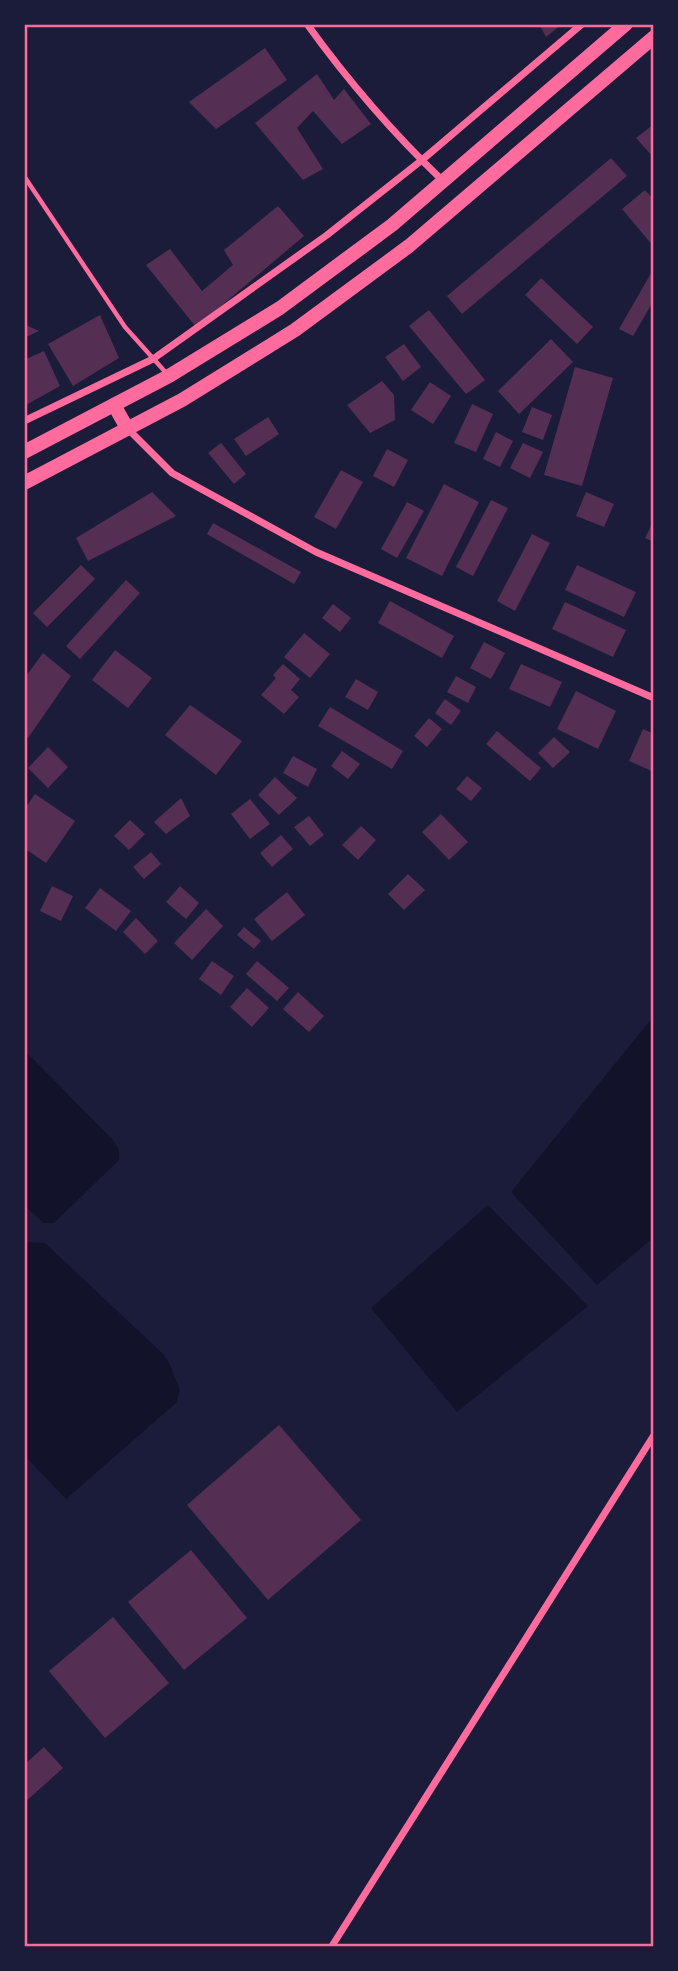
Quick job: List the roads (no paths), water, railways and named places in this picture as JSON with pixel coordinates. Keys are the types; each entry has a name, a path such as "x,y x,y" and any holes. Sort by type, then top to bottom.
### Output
{"main road":[{"path":"24,452 169,376 280,308 392,225 626,24"},
{"path":"24,483 182,400 295,330 409,246 653,37"},
{"path":"114,405 127,428"}],"street":[{"path":"307,24 339,68 407,146 443,181"},
{"path":"24,421 153,359 327,235 422,160 582,24"},
{"path":"127,428 172,473 316,552 653,698"},
{"path":"332,1947 653,1435"}],"lane":[{"path":"24,176 125,327 169,376"}]}
